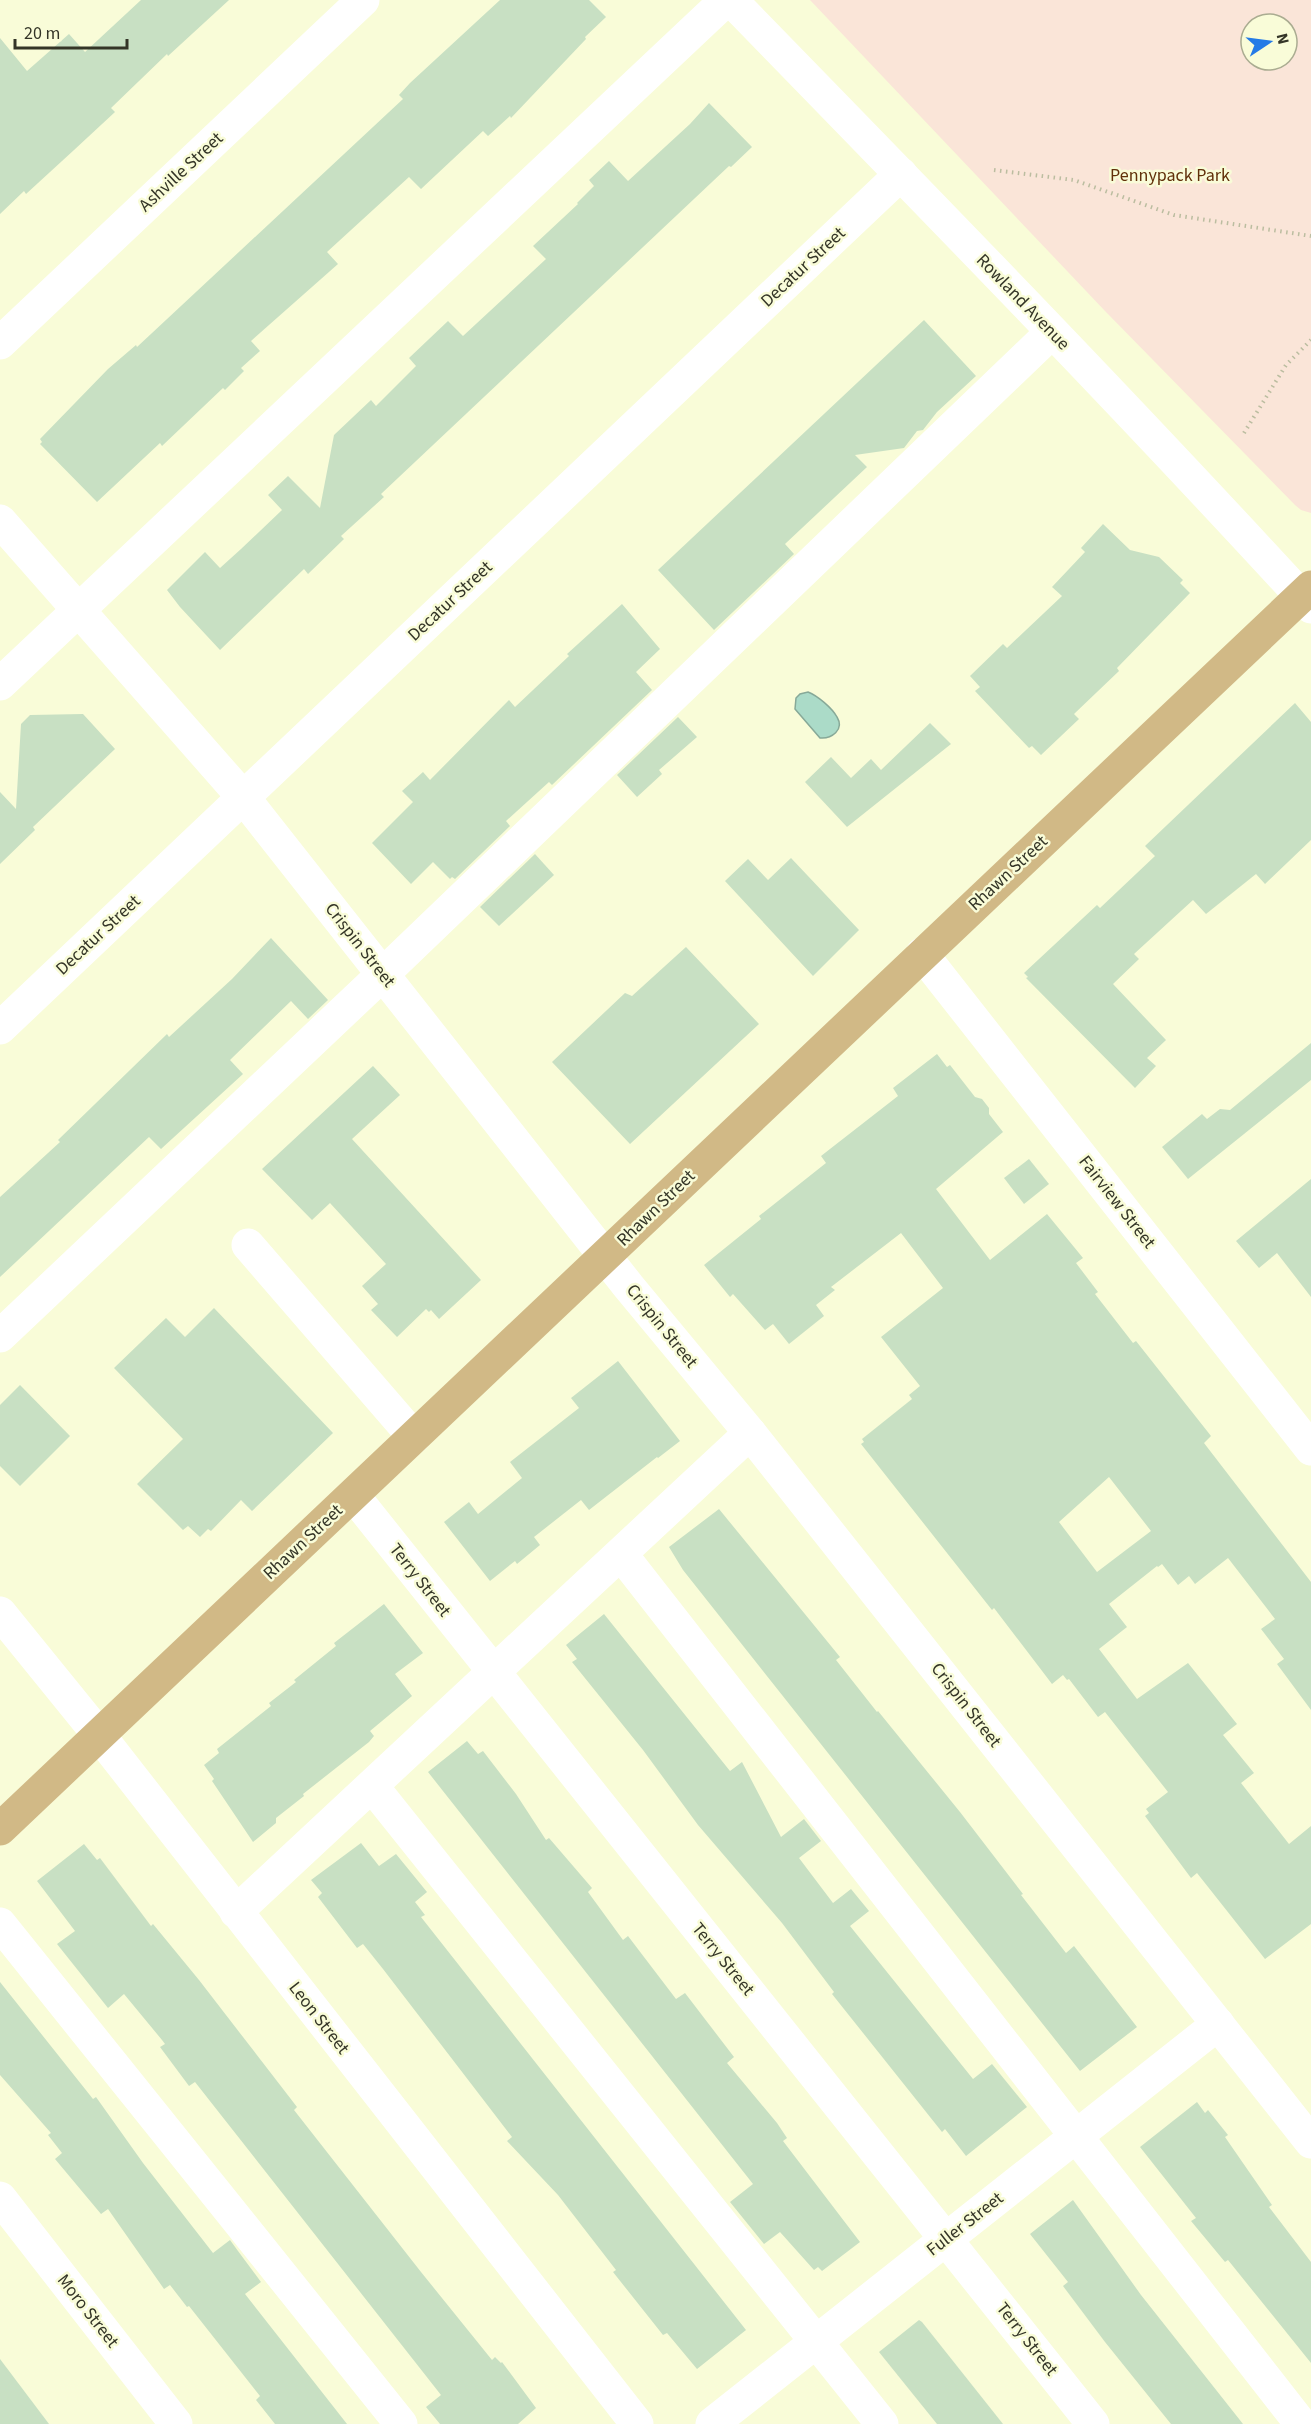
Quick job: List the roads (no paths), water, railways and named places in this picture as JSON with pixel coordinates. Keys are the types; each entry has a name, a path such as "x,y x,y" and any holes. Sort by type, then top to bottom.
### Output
{"main road":[{"name":"Rhawn Street","path":"0,1829 922,954 1308,597"}],"street":[{"name":"Ashville Street","path":"0,344 363,0"},
{"path":"0,684 726,0"},
{"name":"Rowland Avenue","path":"731,0 901,174 1269,560 1308,597"},
{"name":"Decatur Street","path":"0,1028 901,174"},
{"path":"0,1336 383,974 1052,332"},
{"name":"Crispin Street","path":"0,521 243,797 605,1256 750,1433 1311,2142"},
{"name":"Fairview Street","path":"922,954 1311,1449"},
{"path":"248,1245 414,1437"},
{"path":"236,1912 750,1433"},
{"name":"Terry Street","path":"353,1495 1094,2424"},
{"path":"621,1554 1301,2424"},
{"name":"Leon Street","path":"0,1613 99,1735 638,2424"},
{"path":"372,1786 882,2424"},
{"path":"0,1924 401,2424"},
{"name":"Fuller Street","path":"712,2424 1218,2024"},
{"name":"Moro Street","path":"0,2198 176,2424"}],"park label":[{"name":"Pennypack Park","path":"1170,175"}]}
